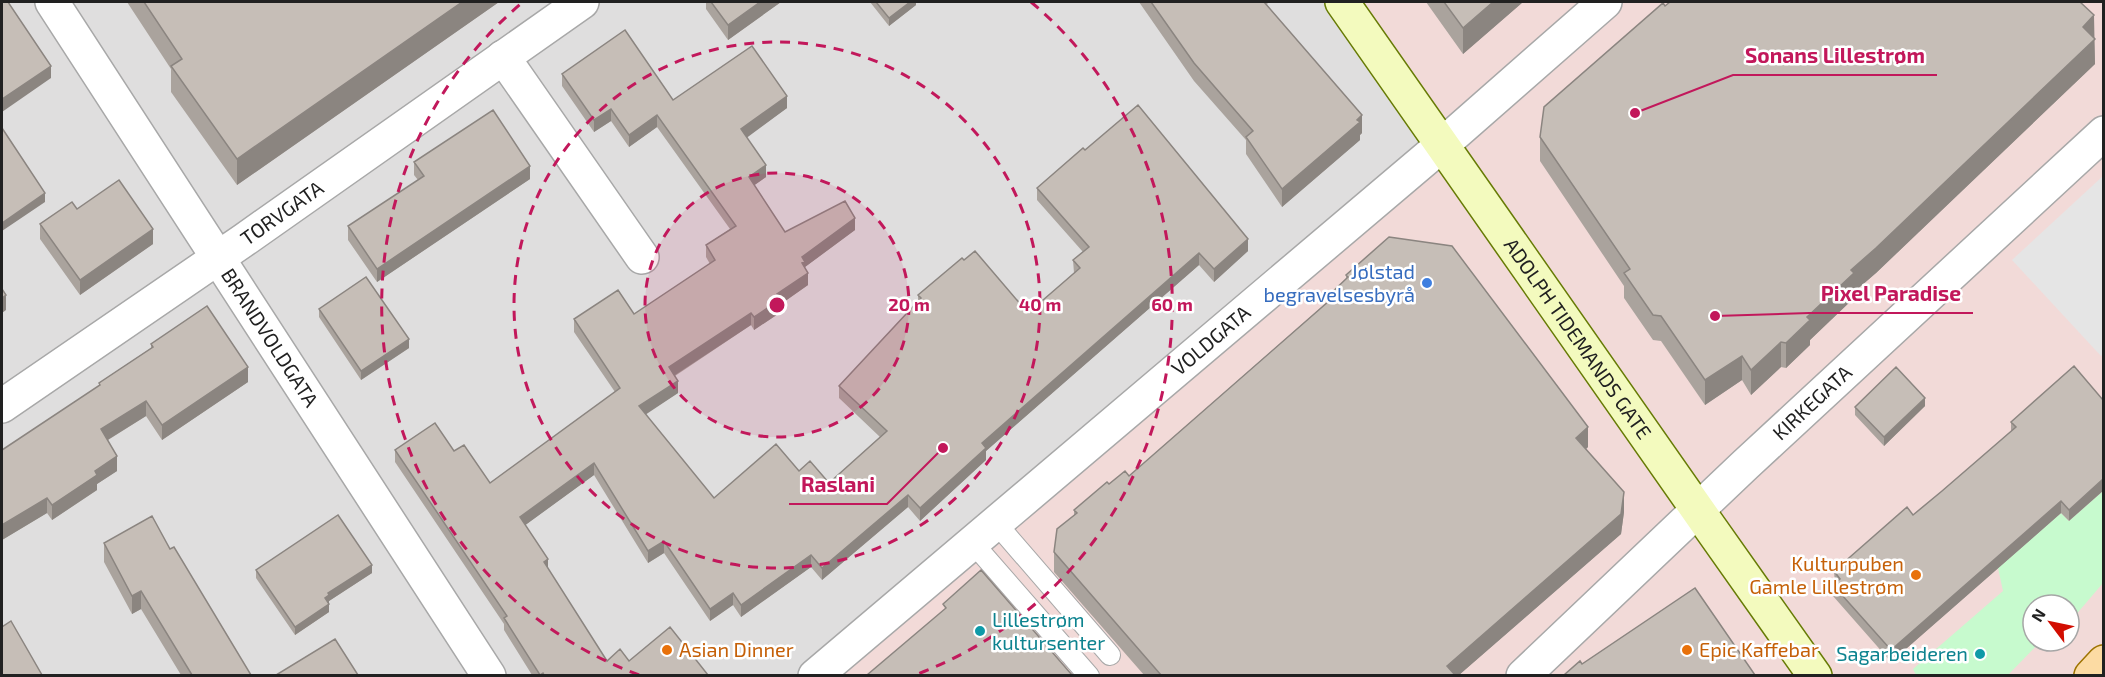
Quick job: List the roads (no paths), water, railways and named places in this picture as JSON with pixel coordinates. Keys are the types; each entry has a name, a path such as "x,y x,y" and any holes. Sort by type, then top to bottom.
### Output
{"main road":[{"name":"ADOLPH TIDEMANDS GATE","path":"1342,2 1815,675"},
{"path":"2091,675 2103,662"}],"street":[{"name":"BRANDVOLDGATA","path":"52,2 231,249 489,675"},
{"name":"TORVGATA","path":"2,406 231,249 582,2"},
{"name":"VOLDGATA","path":"815,675 1442,145 1605,2"},
{"path":"503,57 642,257"},
{"name":"KIRKEGATA","path":"1523,675 1745,465 2103,134"}],"lane":[{"path":"983,532 1110,655"},
{"path":"983,532 1089,675"}],"place":[{"name":"Sonans Lillestrøm","path":"1635,113"},
{"name":"Jølstad begravelsesbyrå","path":"1427,283"},
{"name":"Pixel Paradise","path":"1715,316"},
{"name":"Raslani","path":"943,448"},
{"name":"Kulturpuben Gamle Lillestrøm","path":"1916,575"},
{"name":"Lillestrøm kultursenter","path":"980,631"},
{"name":"Asian Dinner","path":"667,650"},
{"name":"Epic Kaffebar","path":"1687,650"},
{"name":"Sagarbeideren","path":"1980,654"}]}
